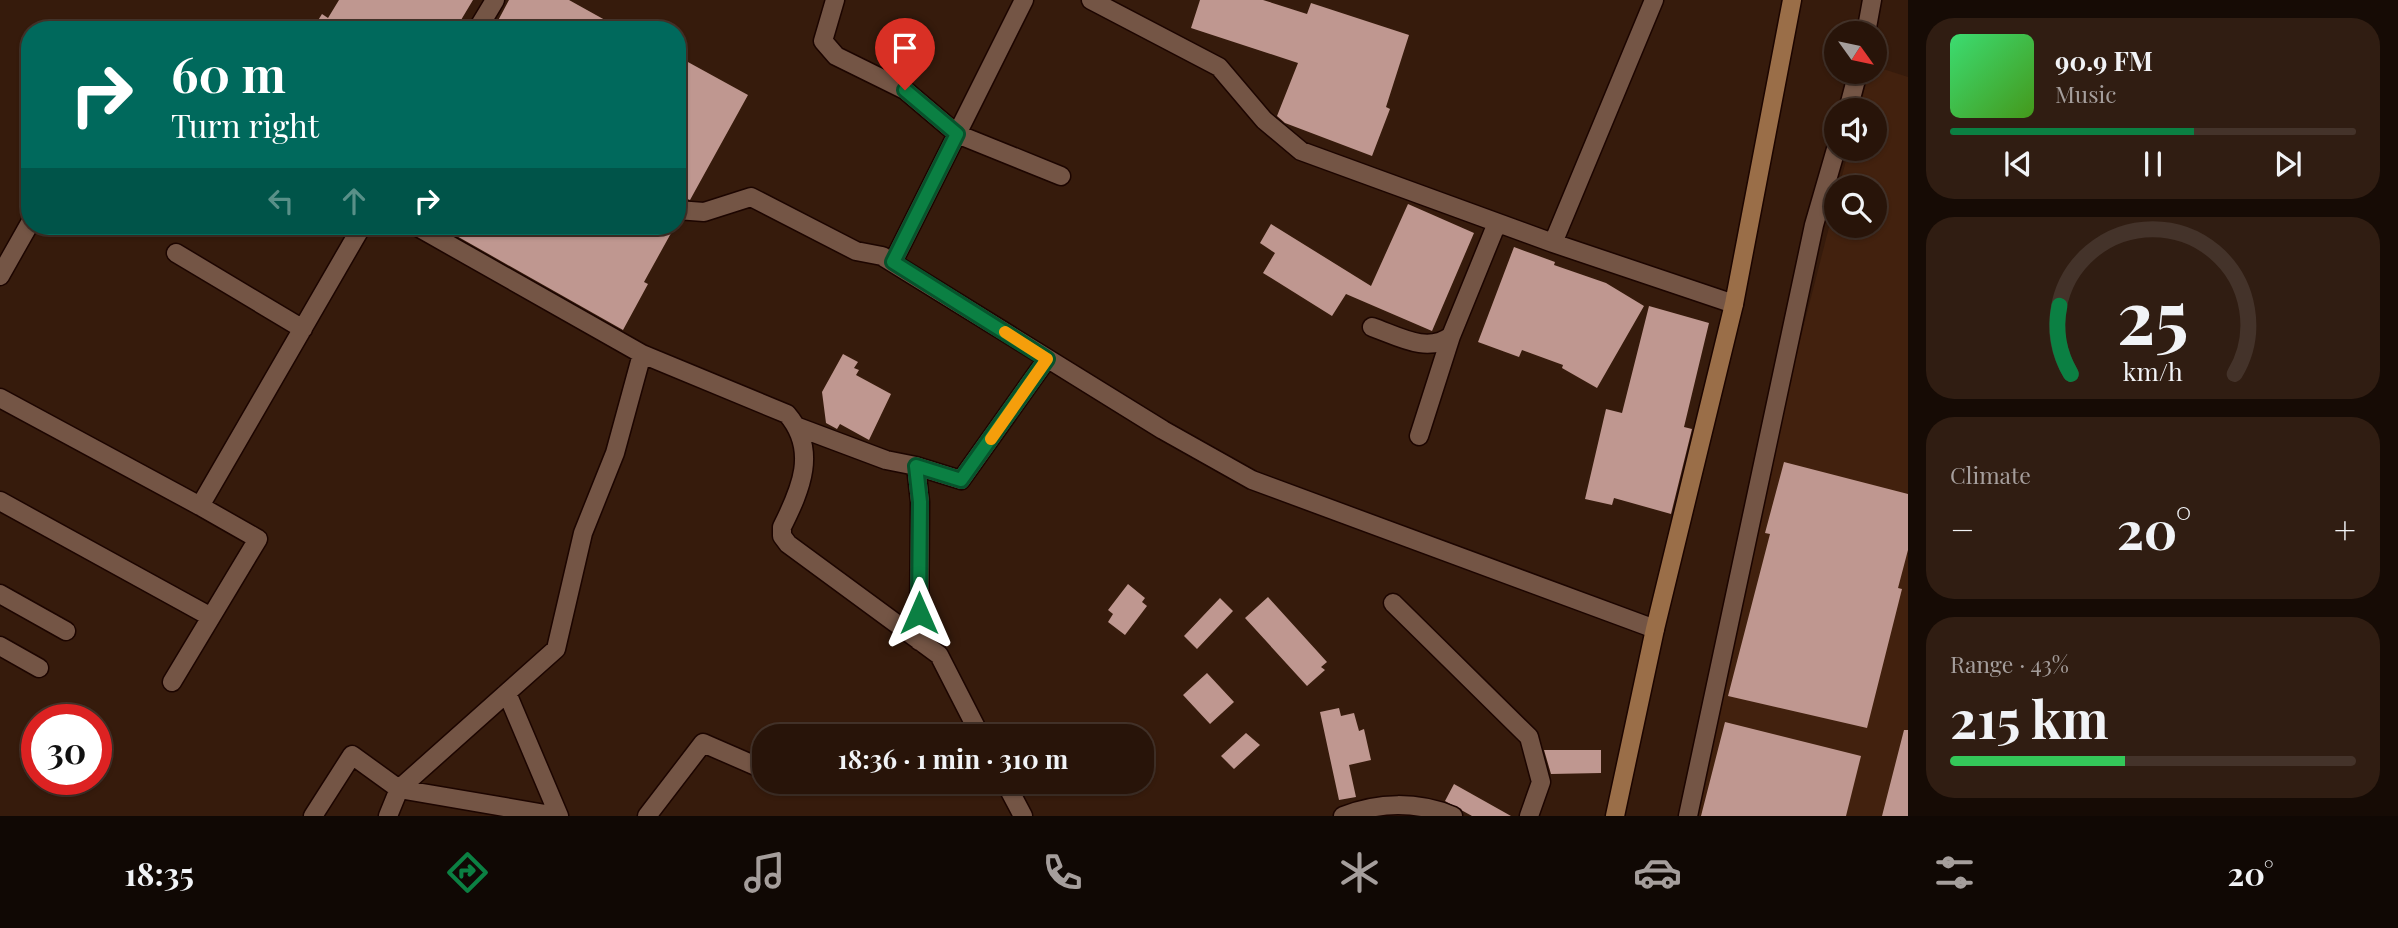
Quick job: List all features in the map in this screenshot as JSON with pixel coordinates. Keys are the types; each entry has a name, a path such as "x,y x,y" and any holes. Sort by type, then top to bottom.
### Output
{"street":[{"path":"482,21 495,0"},
{"path":"835,0 823,41 836,56 905,90 957,134 1061,176"},
{"path":"893,262 1024,0"},
{"path":"1091,0 1219,67 1264,120 1301,151 1553,243 1734,304"},
{"path":"1553,243 1654,0"},
{"path":"1615,816 1655,628 1734,304 1792,0"},
{"path":"1868,21 1872,0"},
{"path":"1688,816 1806,263 1833,161"},
{"path":"686,211 704,212 751,197 856,251 882,256 893,262 1047,359 1252,480 1655,628"},
{"path":"1419,436 1451,336 1497,223"},
{"path":"0,276 23,235"},
{"path":"200,506 357,235"},
{"path":"432,235 642,354 787,414 798,427 806,450 804,474 782,536 788,544 939,655 974,724"},
{"path":"176,253 303,329"},
{"path":"1372,327 1429,345 1439,345 1451,336"},
{"path":"388,816 399,789 556,649 583,533 615,453 642,354"},
{"path":"798,427 886,460 961,480 1047,359"},
{"path":"0,398 258,539 172,682"},
{"path":"916,466 920,502 919,641"},
{"path":"0,501 211,617"},
{"path":"0,594 66,631"},
{"path":"1393,603 1529,737 1541,782 1529,816"},
{"path":"2,650 39,668"},
{"path":"508,693 558,816"},
{"path":"648,816 703,743 752,764"},
{"path":"313,816 352,755 399,789 558,816"},
{"path":"1011,794 1023,816"},
{"path":"1343,816 1371,805 1433,808 1453,816"}],"shaded area":[{"path":"1887,70 1908,77 1908,816 1686,816 1749,539 1826,238 1887,238 1887,175 1842,175 1846,161 1887,161 1887,98 1862,98 1866,84 1887,84"}],"building":[{"path":"339,0 473,0 460,21 318,21 322,14 328,18"},
{"path":"509,0 569,0 607,21 498,21"},
{"path":"1200,0 1263,0 1307,14 1311,3 1409,35 1386,107 1390,109 1372,156 1285,123 1277,116 1298,63 1191,28"},
{"path":"686,61 748,95 690,200 686,198"},
{"path":"1408,204 1474,233 1432,331 1346,294 1332,316 1263,273 1275,253 1260,243 1271,224 1371,286"},
{"path":"455,235 670,235 644,282 648,284 623,330"},
{"path":"1514,247 1555,262 1554,265 1606,283 1644,306 1597,388 1562,368 1563,365 1522,350 1519,357 1478,342"},
{"path":"1649,306 1709,323 1684,427 1692,429 1671,514 1614,498 1612,505 1585,499 1606,409 1622,413"},
{"path":"843,354 858,362 854,368 859,370 856,375 891,394 869,440 840,424 837,429 826,423 822,392"},
{"path":"1784,462 1908,494 1908,550 1898,588 1902,589 1867,728 1728,696 1770,534 1765,533"},
{"path":"1128,584 1145,598 1142,602 1147,606 1125,635 1108,622 1113,614 1108,610"},
{"path":"1268,597 1327,662 1321,667 1325,670 1307,686 1245,618"},
{"path":"1220,598 1233,611 1197,649 1184,636"},
{"path":"1207,673 1234,702 1210,724 1183,695"},
{"path":"1339,708 1341,716 1354,713 1359,731 1364,729 1371,760 1349,765 1356,797 1339,800 1320,712"},
{"path":"1725,722 1861,756 1846,816 1701,816"},
{"path":"1904,730 1908,730 1908,816 1882,816"},
{"path":"1246,733 1260,745 1234,769 1221,756"},
{"path":"1544,750 1601,750 1601,773 1551,774"},
{"path":"1454,784 1511,816 1472,816 1445,801"}],"slow traffic":[{"path":"991,439 1047,359 1005,332"}],"route":[{"path":"905,90 957,134 893,262 1047,359 961,480 916,466 920,502 919,613"}]}
